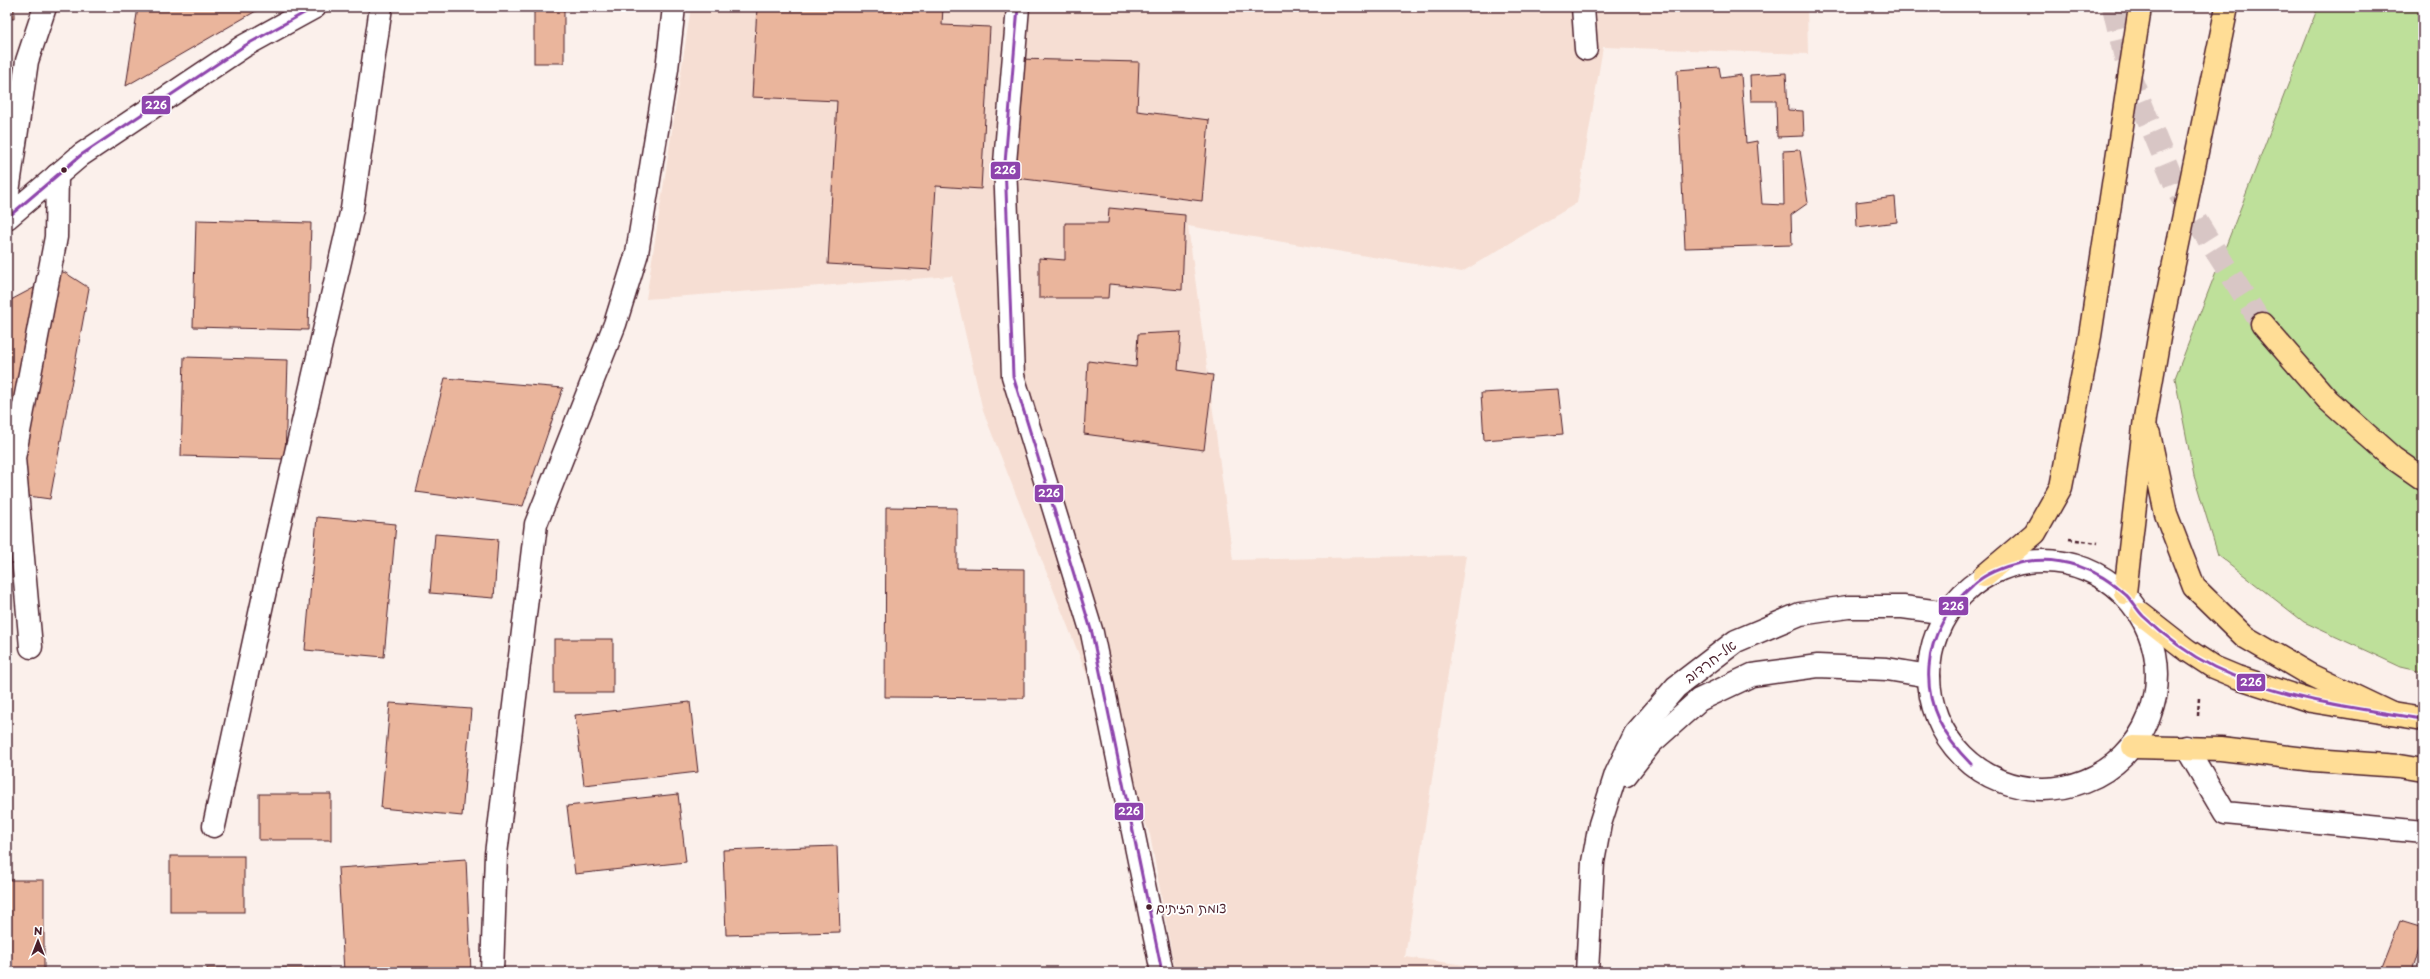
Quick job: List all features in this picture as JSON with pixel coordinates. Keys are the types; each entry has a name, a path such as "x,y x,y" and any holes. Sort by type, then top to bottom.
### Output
{"highway":[{"path":"1984,576 2035,533 2061,487 2090,336 2140,7"},
{"path":"2125,593 2145,418 2163,318 2226,7"},
{"path":"2262,324 2328,400 2393,458 2423,479"},
{"path":"2145,418 2166,514 2194,587 2245,637 2310,675 2392,714"},
{"path":"2141,614 2187,650 2213,667 2237,677 2311,701 2423,719"},
{"path":"2133,748 2186,748 2398,766 2423,770"}],"street":[{"path":"7,199 27,61 45,7"},
{"path":"7,218 81,155 244,46 315,7"},
{"path":"214,826 277,534 352,209 381,7"},
{"path":"492,972 496,854 536,524 615,324 637,253 667,69 674,7"},
{"path":"1018,7 1005,163 1013,376 1092,633 1162,972"},
{"path":"1583,7 1586,49"},
{"path":"31,647 14,458 56,237 58,175"},
{"path":"2042,560 2072,563 2101,575 2125,593 2141,614 2156,647 2158,682 2151,717 2133,748 2116,764 2097,776 2075,785 2052,789 2029,788 1998,780 1972,764 1949,741 1935,713 1929,676 1930,651 1941,621 1960,596 1984,576 2012,564 2042,560"},
{"name":"אל-חרדוב","path":"1587,972 1593,862 1600,824 1616,774 1635,734 1676,687 1736,641 1800,614 1848,607 1902,607 1947,613"},
{"name":"אל-חרדוב","path":"1600,824 1615,791 1650,743 1699,700 1752,675 1818,666 1887,669 1929,676"},
{"path":"2186,748 2225,813 2423,832"}],"path":[{"path":"2066,538 2101,544"},
{"path":"2198,718 2199,696"}],"shaded area":[{"path":"691,7 1807,7 1808,54 1603,47 1577,203 1462,272 1188,226 1233,560 1466,555 1405,957 1517,972 1175,972 1150,835 983,411 952,276 646,299"}],"green space":[{"path":"2318,7 2423,7 2423,672 2401,667 2304,622 2218,555 2194,476 2175,378"}],"building":[{"path":"7,7 14,7 14,19 7,18"},
{"path":"138,7 263,7 126,86"},
{"path":"534,7 564,7 564,63 534,63"},
{"path":"757,7 943,7 942,25 990,27 981,189 936,186 931,270 828,264 837,101 752,97"},
{"path":"1018,59 1139,62 1137,111 1209,120 1202,201 1008,177"},
{"path":"1719,67 1721,78 1741,75 1746,143 1757,141 1762,204 1784,205 1783,151 1800,150 1808,203 1791,215 1792,245 1685,248 1677,70"},
{"path":"1786,73 1788,110 1803,111 1804,136 1777,137 1776,101 1751,101 1750,75"},
{"path":"1895,197 1897,222 1857,227 1856,202"},
{"path":"1109,208 1185,215 1182,290 1109,284 1108,298 1039,298 1039,258 1065,260 1065,223 1108,223"},
{"path":"196,220 311,223 308,330 193,327"},
{"path":"64,272 89,288 50,499 7,493 7,302"},
{"path":"1181,332 1178,370 1213,375 1204,450 1084,434 1088,361 1136,367 1138,334"},
{"path":"184,357 288,360 285,459 181,456"},
{"path":"445,378 563,388 523,506 416,492"},
{"path":"1558,389 1563,434 1484,440 1481,393"},
{"path":"886,507 957,508 957,568 1024,569 1024,698 885,697"},
{"path":"317,517 396,524 384,657 305,650"},
{"path":"435,534 498,539 494,598 430,593"},
{"path":"554,639 613,639 613,693 554,693"},
{"path":"690,702 698,772 584,785 575,715"},
{"path":"390,703 471,709 462,816 381,808"},
{"path":"259,794 331,794 331,840 259,840"},
{"path":"678,794 686,862 575,874 567,806"},
{"path":"837,846 840,932 726,935 723,850"},
{"path":"170,856 244,856 244,912 170,912"},
{"path":"466,859 471,972 344,972 338,868"},
{"path":"7,880 44,880 44,972 7,972"},
{"path":"2400,921 2423,928 2423,936 2413,968 2423,969 2423,972 2380,972"},
{"path":"207,968 329,968 329,972 207,972"}],"tunnel":[{"path":"2113,7 2128,71 2178,192 2262,324"}],"transit line":[{"name":"226","path":"7,218 81,155 244,46 315,7"},
{"name":"226","path":"1018,7 1005,163 1013,376 1092,633 1162,972"},
{"name":"226","path":"1971,764 1961,754 1945,732 1934,708 1930,695 1929,682 1930,655 1933,644 1943,622 1956,602 1978,580 1990,573 2010,565 2038,560 2065,562 2103,577 2125,594 2143,616 2176,644 2204,662 2239,678 2290,695 2316,701 2423,719"}],"place":[{"name":"צומת הזיתים","path":"1149,907"}]}
